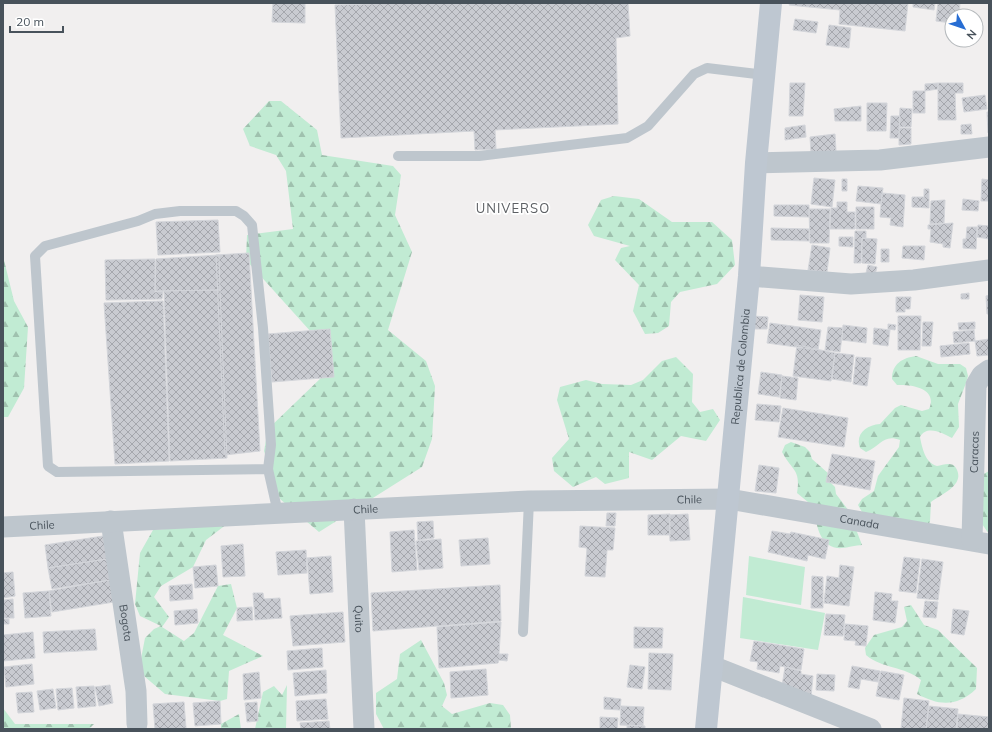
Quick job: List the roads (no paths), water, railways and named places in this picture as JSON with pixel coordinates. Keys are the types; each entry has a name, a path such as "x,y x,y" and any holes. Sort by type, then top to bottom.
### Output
{"street":[{"name":"Republica de Colombia","path":"706,729 749,276 756,163 771,3"},
{"path":"756,163 880,160 989,147"},
{"path":"749,276 851,284 914,280 989,270"},
{"name":"Caracas","path":"980,542 976,384 989,370"},
{"name":"Chile","path":"3,527 529,501 729,499"},
{"name":"Canada","path":"729,499 980,542"},
{"name":"Quito","path":"354,509 364,729"},
{"name":"Bogota","path":"111,521 136,690 137,724"},
{"path":"712,666 871,729"}],"lane":[{"path":"398,156 479,156 626,138 648,126 694,74 707,68 765,75"},
{"path":"268,469 58,472 48,466 35,256 39,250 45,246 138,221 155,214 180,211 236,211 244,216 252,225 263,328 271,445 268,469 278,513"},
{"path":"523,632 529,501"}],"district":[{"name":"UNIVERSO","path":"513,208"}]}
